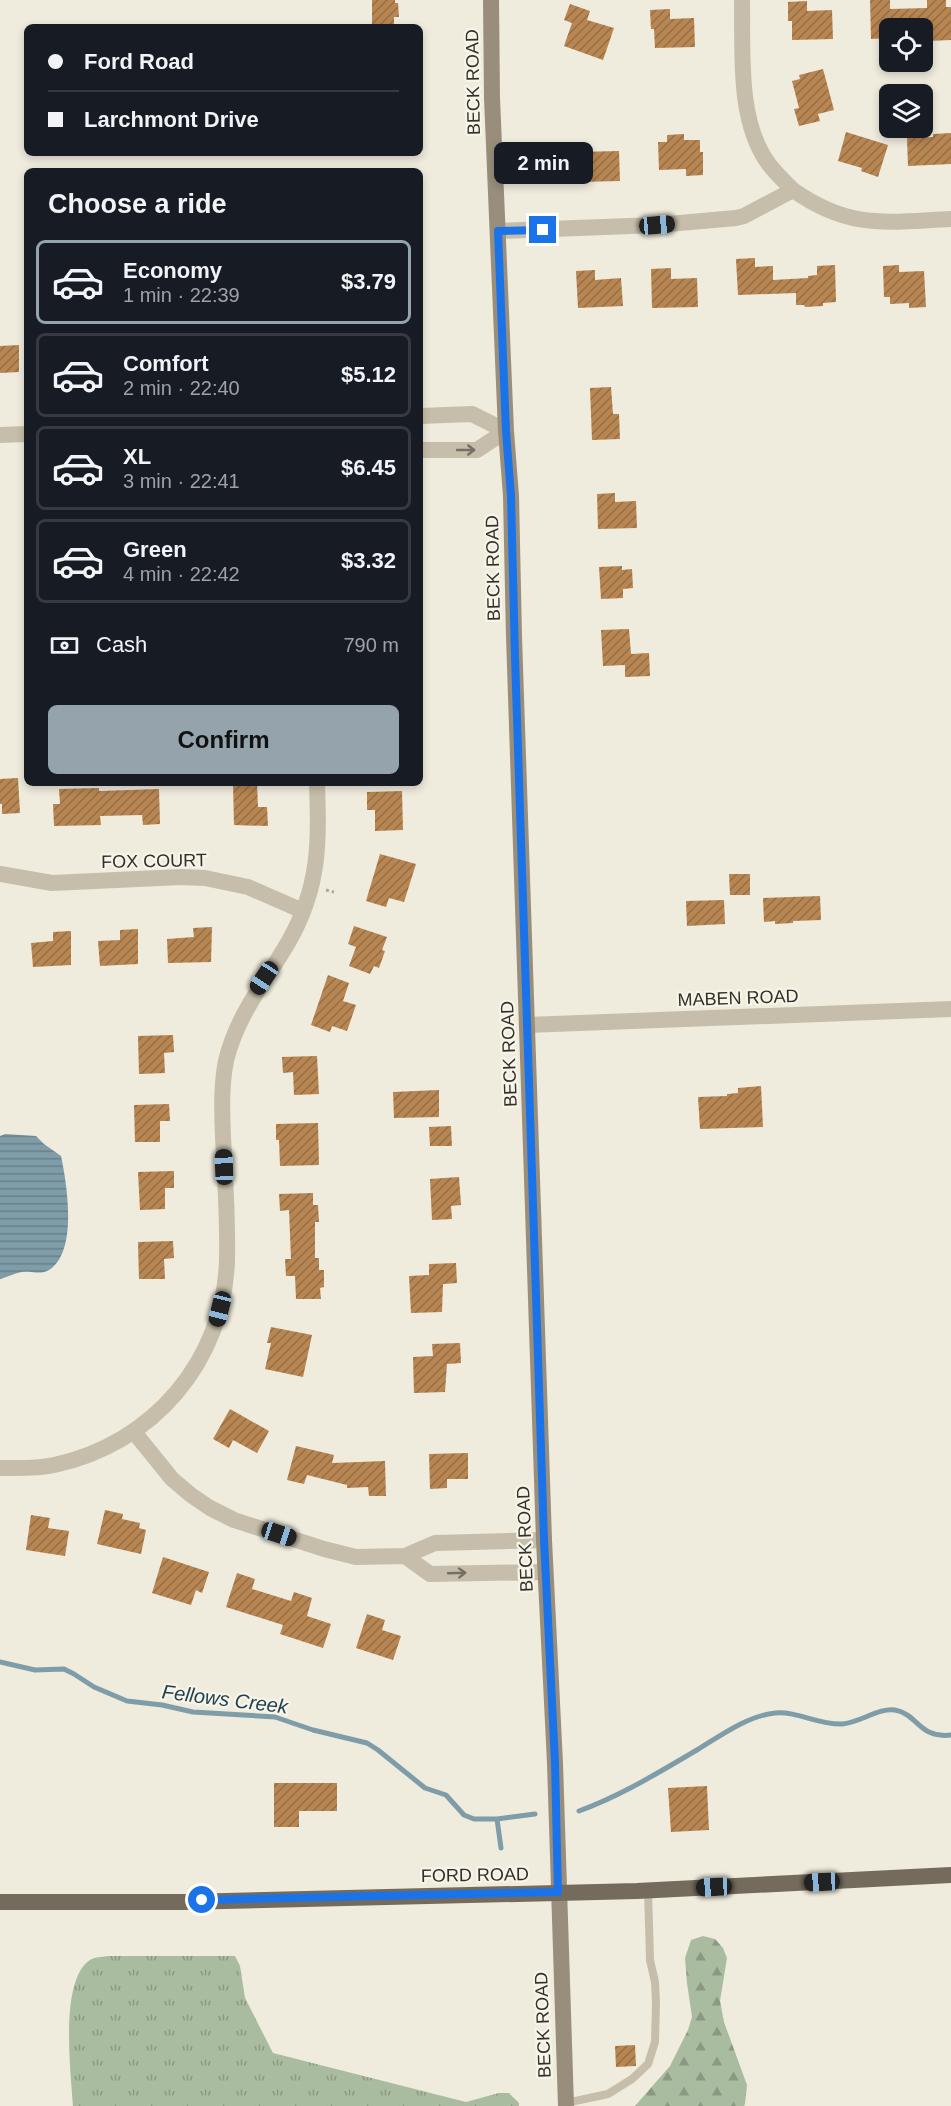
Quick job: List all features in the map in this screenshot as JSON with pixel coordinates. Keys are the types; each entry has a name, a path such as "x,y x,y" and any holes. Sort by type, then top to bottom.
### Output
{"main road":[{"name":"BECK ROAD","path":"491,0 492,109 506,431 511,496 545,1572 555,1763 566,2104"},
{"name":"FORD ROAD","path":"0,1902 184,1902 648,1890 951,1875"}],"street":[{"path":"742,0 745,96 748,117 756,142 766,161 793,190 831,212 852,219 879,222 951,219"},
{"path":"498,231 657,225 736,218 793,190"},
{"path":"423,416 472,414 506,431"},
{"path":"423,450 477,450 506,431"},
{"path":"0,435 24,434"},
{"path":"0,1468 33,1468 72,1460 104,1449 134,1432 164,1407 183,1385 204,1353 216,1325 224,1293 227,1262 222,1119 226,1062 243,1013 289,941 314,879 319,840 317,786"},
{"name":"FOX COURT","path":"0,874 52,883 214,879 248,887 303,911"},
{"name":"MABEN ROAD","path":"527,1025 951,1009"},
{"path":"134,1432 172,1479 210,1508 234,1520 324,1549 356,1557 405,1556 435,1543 544,1539"},
{"path":"405,1556 430,1574 545,1572"}],"lane":[{"path":"566,2104 608,2094 632,2079 648,2064 655,2042 656,2002 655,1982 650,1960 648,1890"}],"green space":[{"path":"703,1936 715,1939 723,1948 727,1958 720,2001 724,2022 747,2085 745,2104 744,2106 635,2106 670,2066 688,2030 692,2017 685,1958 691,1940"},
{"path":"108,1956 235,1956 240,1966 245,1998 273,2053 466,2102 499,2093 509,2093 519,2103 519,2106 73,2106 69,2028 74,1987 80,1971 90,1960"}],"water":[{"path":"5,1134 36,1136 61,1156 66,1183 68,1217 64,1249 58,1261 49,1270 39,1273 22,1272 0,1279 0,1136"}],"building":[{"path":"372,0 395,0 395,3 398,3 399,17 394,17 394,24 372,24"},
{"path":"870,0 890,0 890,9 927,8 927,0 946,0 946,7 951,7 951,40 933,41 933,18 879,18 879,39 871,39"},
{"path":"807,1 807,11 832,10 833,39 792,40 792,21 788,21 788,2"},
{"path":"570,4 590,11 587,20 614,28 603,60 564,46 572,23 564,20"},
{"path":"670,9 670,19 694,18 695,47 655,48 650,10"},
{"path":"823,69 834,110 818,114 820,121 799,126 794,109 799,108 792,81 800,79 799,75"},
{"path":"846,132 888,145 878,177 861,171 862,168 838,161"},
{"path":"951,133 951,164 908,166 907,138 933,138 933,134"},
{"path":"684,134 684,140 700,140 700,152 703,152 703,175 686,176 686,169 659,170 658,142 667,142 667,135"},
{"path":"619,151 620,181 579,182 578,152"},
{"path":"755,258 755,267 773,266 773,280 808,278 808,276 817,275 817,266 835,265 836,302 823,303 823,306 805,307 796,305 796,293 738,295 736,259"},
{"path":"899,265 899,272 924,271 926,307 909,308 909,303 890,304 890,297 884,297 883,266"},
{"path":"671,268 671,279 697,278 698,307 652,308 651,269"},
{"path":"595,270 595,280 621,278 623,306 578,308 576,271"},
{"path":"19,345 19,372 0,373 0,346"},
{"path":"611,387 613,414 619,414 620,439 592,440 590,388"},
{"path":"615,493 615,502 636,501 637,528 598,529 597,494"},
{"path":"622,566 622,570 632,569 633,588 623,589 623,598 601,599 599,567"},
{"path":"629,629 631,654 649,653 650,676 625,677 625,665 603,666 601,630"},
{"path":"18,778 20,813 2,814 0,779"},
{"path":"233,786 257,786 258,807 267,807 268,826 234,825"},
{"path":"99,788 99,791 159,789 160,824 143,825 142,815 100,816 101,825 54,826 53,804 60,804 59,789"},
{"path":"402,791 403,830 375,831 375,810 367,810 367,792"},
{"path":"380,854 416,864 404,902 389,898 386,907 366,901"},
{"path":"729,874 750,874 750,895 730,895"},
{"path":"820,896 821,920 775,924 775,921 764,922 763,898"},
{"path":"724,900 725,924 687,926 686,901"},
{"path":"354,926 387,937 379,968 374,966 370,974 349,966 356,947 348,944"},
{"path":"212,927 211,962 168,963 167,939 194,937 193,928"},
{"path":"138,929 138,964 100,966 98,941 120,940 120,930"},
{"path":"71,931 71,965 33,967 31,943 53,941 53,932"},
{"path":"328,975 349,983 343,1001 356,1005 347,1031 332,1026 330,1032 311,1025"},
{"path":"173,1035 174,1052 164,1053 165,1073 139,1074 138,1036"},
{"path":"317,1056 319,1094 294,1095 293,1072 283,1073 282,1057"},
{"path":"761,1086 763,1127 700,1129 698,1097 727,1096 727,1094 738,1093 738,1088"},
{"path":"439,1090 439,1117 394,1118 393,1092"},
{"path":"169,1104 170,1121 160,1121 160,1142 135,1142 134,1105"},
{"path":"318,1123 319,1165 280,1166 276,1124"},
{"path":"451,1126 452,1146 430,1146 429,1127"},
{"path":"174,1171 174,1188 165,1188 165,1209 140,1210 138,1172"},
{"path":"459,1177 461,1205 451,1206 452,1219 432,1220 430,1179"},
{"path":"313,1193 313,1205 318,1205 319,1222 315,1222 315,1258 319,1258 319,1270 324,1270 324,1287 320,1288 321,1299 296,1299 295,1276 286,1276 285,1259 291,1259 289,1210 280,1211 279,1194"},
{"path":"173,1241 174,1258 164,1259 165,1279 139,1279 138,1242"},
{"path":"456,1263 457,1283 443,1284 442,1312 411,1313 409,1276 429,1275 429,1264"},
{"path":"271,1327 312,1335 303,1377 265,1369 271,1343 267,1343"},
{"path":"460,1343 461,1363 447,1364 445,1392 414,1393 413,1357 433,1356 432,1344"},
{"path":"230,1409 269,1431 257,1453 233,1440 229,1448 213,1439"},
{"path":"296,1446 334,1455 332,1463 385,1461 386,1496 369,1496 368,1487 347,1488 347,1485 307,1475 304,1484 287,1480"},
{"path":"468,1453 468,1479 447,1479 447,1488 430,1489 429,1454"},
{"path":"105,1510 123,1514 122,1519 140,1523 139,1528 146,1530 141,1554 97,1544"},
{"path":"31,1515 50,1518 48,1528 69,1531 65,1556 26,1550"},
{"path":"163,1557 209,1572 202,1593 196,1590 191,1605 152,1593"},
{"path":"237,1573 255,1579 252,1589 291,1601 294,1592 312,1598 307,1616 331,1624 323,1648 280,1634 283,1625 226,1607"},
{"path":"367,1614 385,1620 382,1630 401,1636 393,1660 356,1648"},
{"path":"274,1783 337,1783 337,1811 299,1811 299,1827 274,1827"},
{"path":"707,1786 709,1830 671,1832 668,1788"},
{"path":"635,2045 636,2066 616,2067 615,2046"}],"waterway":[{"name":"Fellows Creek","path":"0,1662 35,1670 64,1669 94,1687 127,1701 162,1705 193,1712 275,1717 313,1730 367,1743 425,1788 446,1795 464,1815 474,1819 497,1819 535,1814"},
{"name":"Fellows Creek","path":"579,1811 625,1791 734,1727 765,1715 783,1713 842,1724 883,1711 895,1710 903,1712 925,1730 940,1735 951,1735"},
{"path":"497,1819 501,1848"}],"route":[{"path":"202,1900 558,1892 555,1763 544,1539 511,496 506,431 498,231 543,230"}]}
